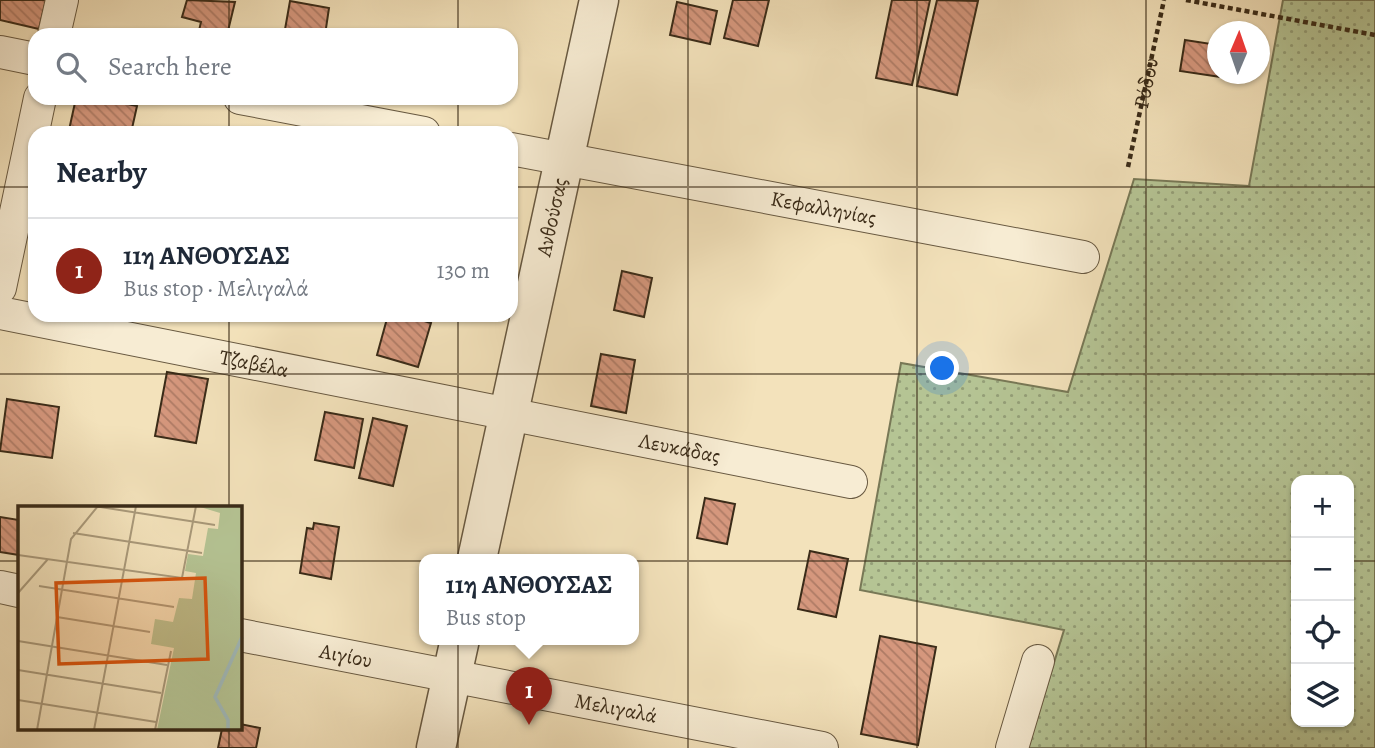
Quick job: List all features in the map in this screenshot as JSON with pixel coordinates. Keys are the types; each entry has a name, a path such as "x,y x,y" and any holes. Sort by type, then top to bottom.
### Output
{"street":[{"path":"56,28 62,0"},
{"name":"Ανθούσας","path":"478,554 599,0"},
{"path":"0,52 28,58"},
{"path":"34,126 39,105"},
{"path":"277,105 387,126"},
{"name":"Κεφαλληνίας","path":"518,150 1083,257"},
{"path":"0,288 28,155"},
{"name":"Τζαβέλα","path":"0,313 28,319"},
{"name":"Τζαβέλα","path":"44,322 507,416"},
{"name":"Λευκάδας","path":"507,416 851,482"},
{"path":"0,587 18,591"},
{"name":"Αιγίου","path":"242,635 452,676"},
{"path":"436,748 459,645"},
{"path":"1012,748 1038,661"},
{"name":"Μελιγαλά","path":"452,676 822,748"}],"path":[{"name":"Ρόδου","path":"1128,167 1164,0"},
{"path":"1186,0 1375,36"}],"green space":[{"path":"1283,0 1375,0 1375,748 1028,748 1064,630 860,590 901,363 1068,392 1134,179 1249,186 1268,84 1270,84"}],"building":[{"path":"0,0 46,0 39,28 0,20"},
{"path":"187,0 235,2 229,28 200,28 201,22 182,17"},
{"path":"733,0 769,0 758,46 724,38"},
{"path":"892,0 930,0 912,85 876,78"},
{"path":"937,0 978,1 957,95 917,86"},
{"path":"290,1 329,8 326,28 285,28"},
{"path":"677,2 717,11 710,44 670,35"},
{"path":"1185,40 1207,43 1207,75 1180,71"},
{"path":"74,105 137,106 133,126 70,126"},
{"path":"622,271 652,278 644,317 614,310"},
{"path":"386,322 431,323 418,367 377,355"},
{"path":"601,354 635,360 626,413 591,406"},
{"path":"167,372 208,379 196,443 155,436"},
{"path":"7,399 59,407 52,458 0,451"},
{"path":"325,412 363,419 354,468 315,460"},
{"path":"373,418 407,426 393,486 359,478"},
{"path":"705,498 735,504 727,544 697,538"},
{"path":"0,517 18,520 18,555 0,552"},
{"path":"314,523 339,527 331,579 300,573 307,528 313,529"},
{"path":"810,551 848,559 836,617 798,609"},
{"path":"880,636 936,647 918,745 861,734"},
{"path":"242,724 260,728 256,748 218,748 222,730 242,730"}],"place":[{"name":"11η ΑΝΘΟΥΣΑΣ","path":"529,725"}]}
